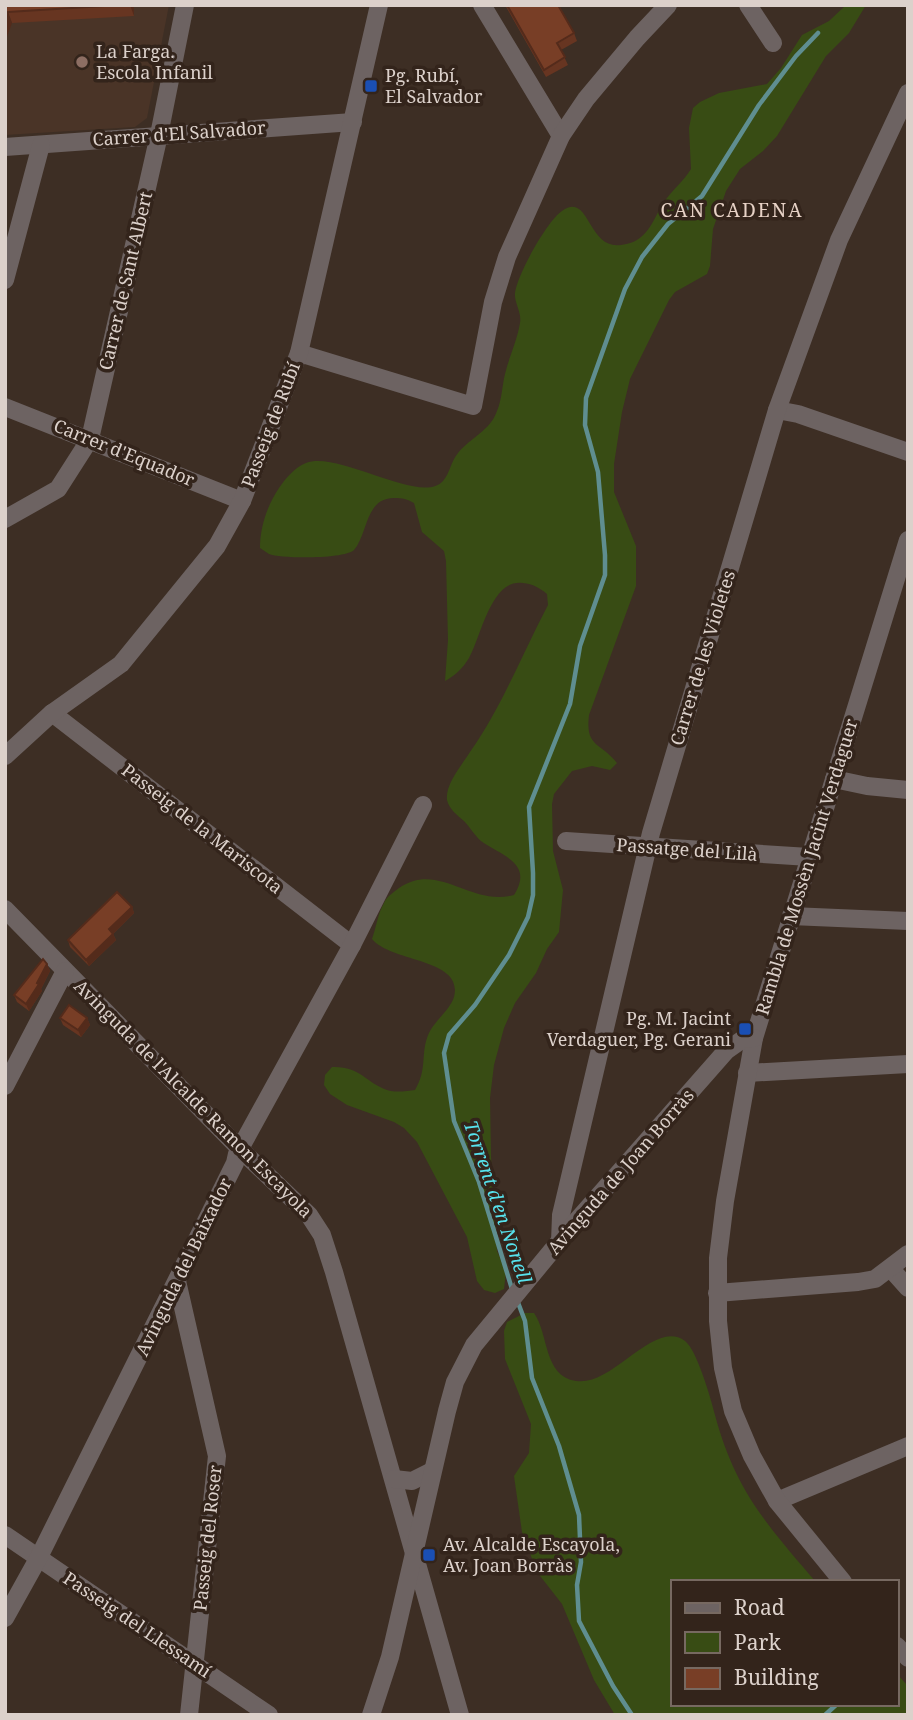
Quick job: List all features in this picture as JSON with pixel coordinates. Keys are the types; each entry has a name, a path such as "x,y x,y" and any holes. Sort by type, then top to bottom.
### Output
{"street":[{"name":"Carrer de Sant Albert","path":"5,519 58,489 90,439 159,135 185,5"},
{"name":"Passeig de Rubí","path":"5,756 52,713 121,664 218,546 242,501 299,353 379,5"},
{"path":"482,5 561,136"},
{"path":"299,353 473,406 493,302 503,268 561,136 586,99 668,5"},
{"path":"748,5 773,43"},
{"name":"Carrer de les Violetes","path":"560,1242 561,1215 648,848 778,410 839,240 907,99"},
{"name":"Carrer d'El Salvador","path":"5,147 354,122"},
{"path":"5,280 41,145"},
{"name":"Carrer d'Equador","path":"5,407 242,501"},
{"path":"778,410 798,414 908,452"},
{"name":"Rambla de Mossèn Jacint Verdaguer","path":"841,1580 777,1501 752,1456 733,1411 723,1368 717,1293 725,1201 754,1038 908,540"},
{"name":"Passeig de la Mariscota","path":"52,713 352,945"},
{"path":"834,779 908,790"},
{"name":"Avinguda del Baixador","path":"5,1618 39,1557 240,1149 352,945 423,805"},
{"name":"Passatge del Lilà","path":"566,841 809,857"},
{"name":"Avinguda de l'Alcalde Ramon Escayola","path":"5,909 240,1149 296,1201 322,1235 460,1715"},
{"path":"791,916 908,921"},
{"path":"5,1086 65,971"},
{"name":"Avinguda de Joan Borràs","path":"371,1715 390,1657 455,1382 474,1345 726,1051 743,1039 754,1038"},
{"path":"747,1073 908,1064"},
{"path":"717,1293 875,1279 908,1254"},
{"path":"891,1269 908,1288"},
{"name":"Passeig del Roser","path":"177,1281 217,1456 189,1715"},
{"path":"777,1501 908,1446"},
{"path":"394,1479 412,1481 432,1471"},
{"name":"Passeig del Llessamí","path":"5,1535 270,1715"},
{"path":"403,1600 418,1597 429,1603"}],"shaded area":[{"name":"La Farga. Escola Infanil","path":"5,5 169,5 147,118 135,127 5,135"}],"green space":[{"path":"846,5 866,5 849,33 826,56 777,136 740,169 726,191 713,229 707,274 675,292 669,300 630,379 614,464 614,492 636,546 636,586 589,715 588,726 592,739 617,763 610,770 592,766 572,771 554,794 553,851 563,890 559,932 515,1003 504,1028 494,1065 490,1098 491,1156 497,1251 506,1272 504,1289 495,1293 484,1290 477,1281 467,1237 417,1142 404,1128 347,1105 330,1094 324,1085 325,1075 332,1067 342,1067 387,1090 415,1090 421,1076 429,1032 454,997 454,984 448,975 424,962 382,947 372,939 380,911 389,896 414,881 428,879 498,897 514,895 519,884 518,868 506,856 479,839 451,809 447,794 455,775 492,717 511,680 548,605 547,594 523,583 512,584 503,590 488,611 469,658 459,671 445,681 448,640 446,561 444,551 422,532 414,503 394,498 377,504 354,550 327,557 286,557 269,554 260,548 265,517 287,477 306,463 320,461 338,464 417,487 432,487 443,481 458,453 490,424 497,411 520,323 515,297 517,285 534,249 556,217 571,207 584,214 601,239 610,244 624,245 639,239 691,169 689,128 693,108 719,93 767,84 802,35 829,21"},
{"path":"525,1313 534,1313 552,1363 565,1378 576,1381 590,1380 604,1374 660,1338 673,1336 685,1341 699,1364 723,1441 743,1486 768,1524 814,1580 671,1580 671,1706 899,1706 899,1676 908,1686 908,1715 615,1715 594,1680 562,1604 537,1572 522,1532 514,1476 529,1453 531,1424 505,1359 504,1331 507,1322"}],"building":[{"path":"5,5 120,5 8,12 5,20"},
{"path":"507,5 558,5 574,33 557,43 565,57 544,70"},
{"path":"117,892 132,907 109,929 113,934 86,960 68,940"},
{"path":"43,959 47,964 37,983 39,984 26,1004 14,995"},
{"path":"69,1005 87,1018 78,1030 60,1018"}],"waterway":[{"name":"Torrent d'en Nonell","path":"512,1289 479,1182 454,1121 444,1053 449,1035 475,1005 509,955 528,917 533,895 529,807 570,704 580,646 605,575 598,472 585,425 586,398 625,289 642,257 668,224 702,196 759,105 796,56 818,33"},
{"name":"Torrent d'en Nonell","path":"517,1300 525,1321 532,1378 559,1446 579,1515 579,1621 613,1686 632,1715"},
{"path":"825,1715 835,1706"}],"place":[{"name":"La Farga. Escola Infanil","path":"82,62"},
{"name":"Pg. Rubí, El Salvador","path":"371,86"},
{"name":"Pg. M. Jacint Verdaguer, Pg. Gerani","path":"745,1029"},
{"name":"Av. Alcalde Escayola, Av. Joan Borràs","path":"429,1555"}],"district":[{"name":"CAN CADENA","path":"732,210"}]}
